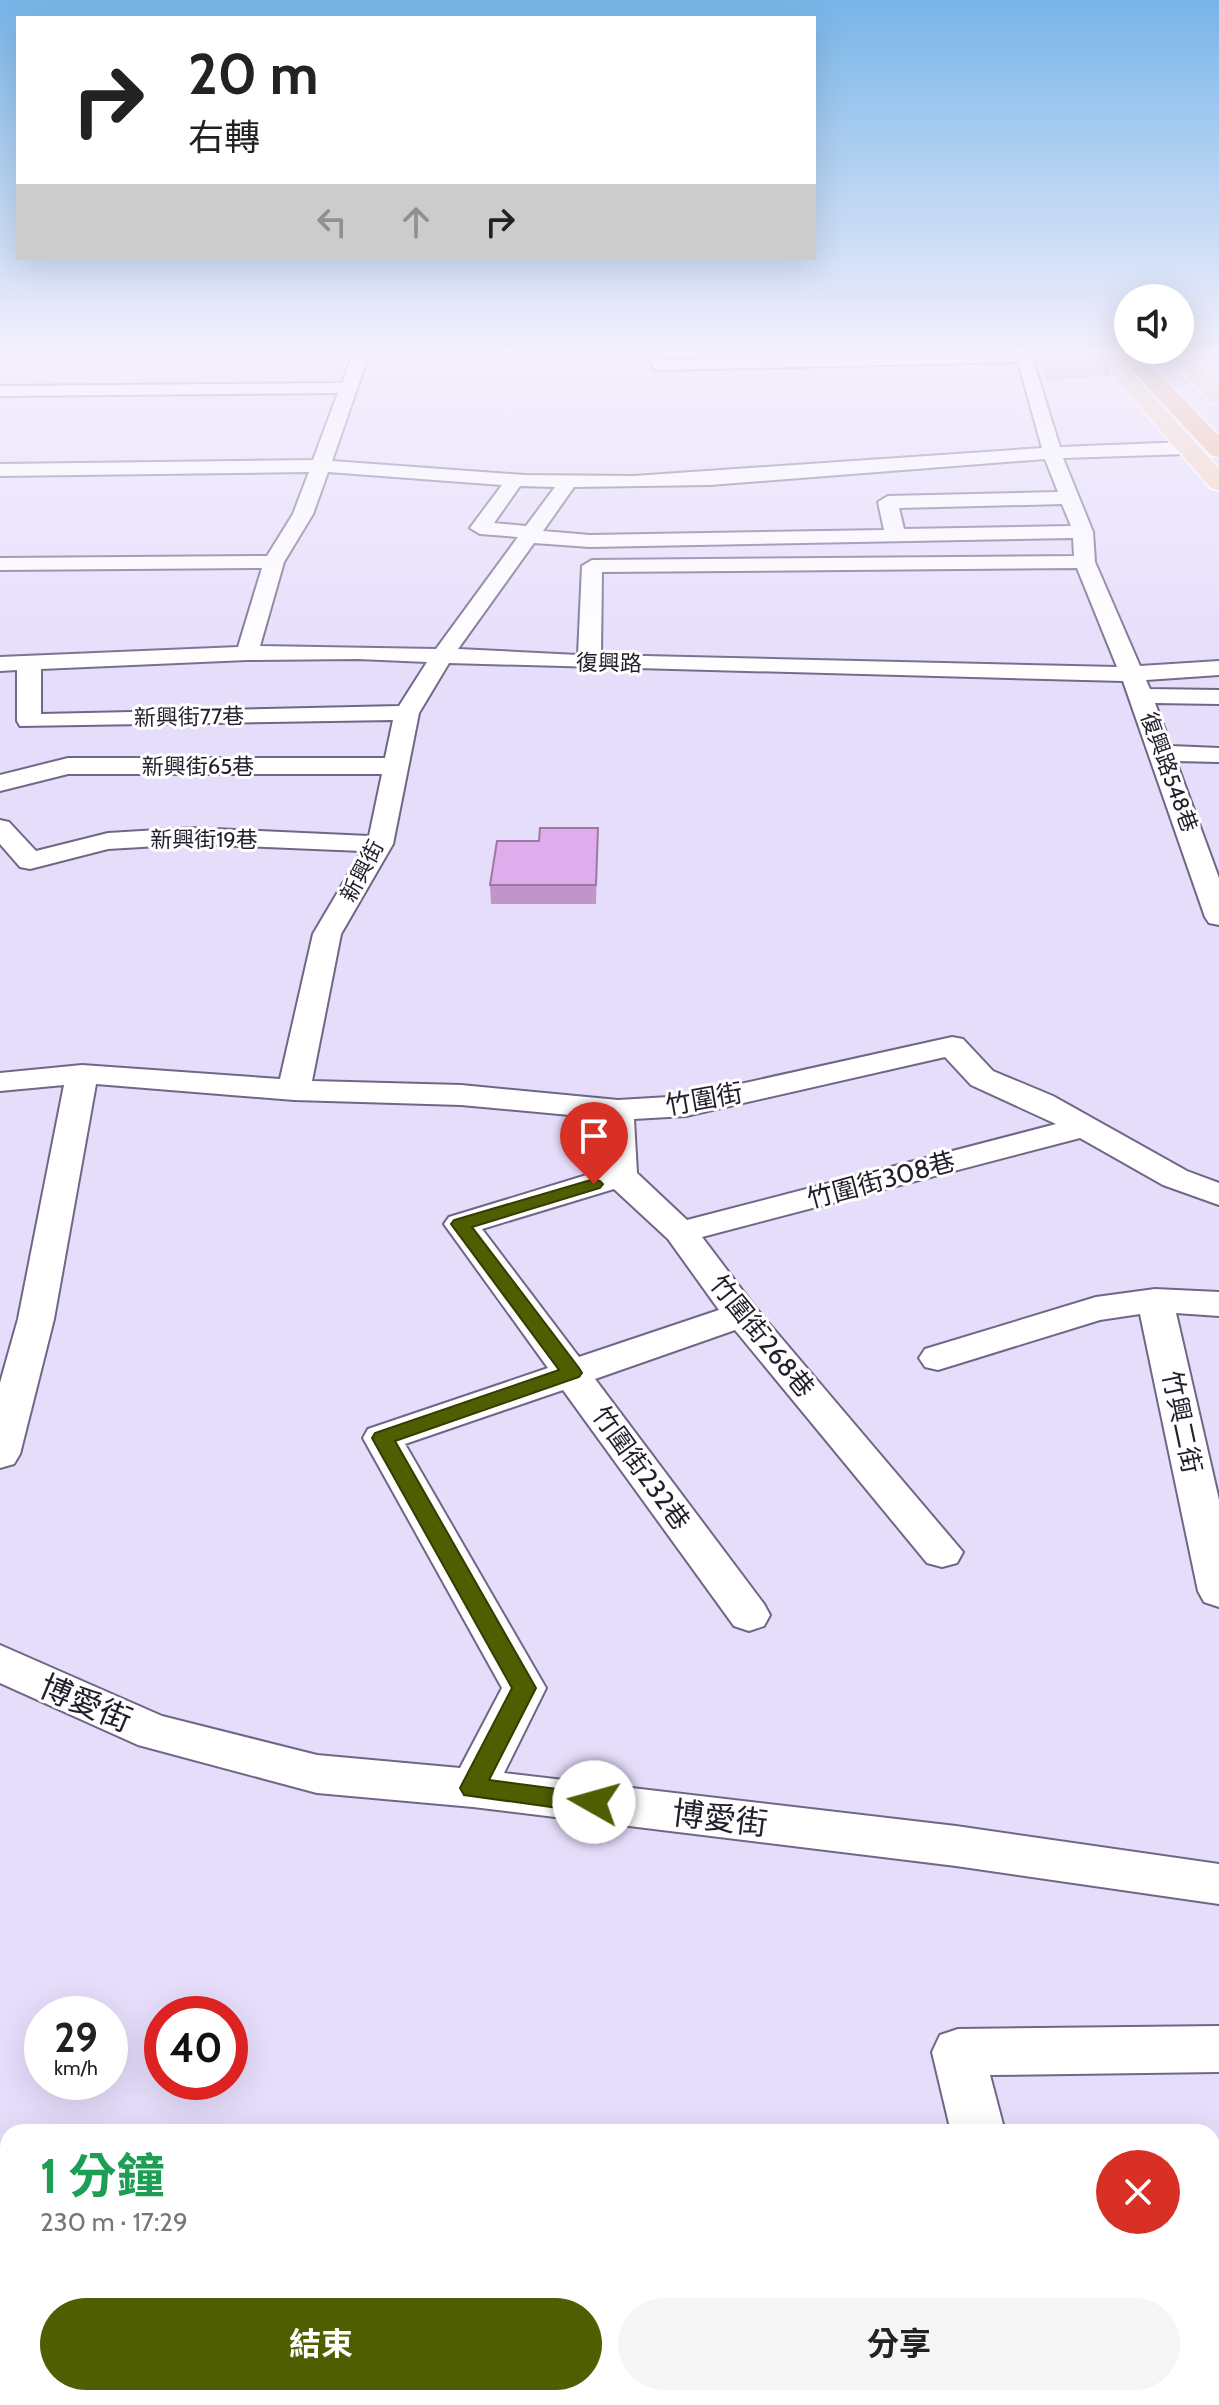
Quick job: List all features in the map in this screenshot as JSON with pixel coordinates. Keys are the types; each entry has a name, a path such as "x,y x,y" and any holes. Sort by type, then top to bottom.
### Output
{"main road":[{"path":"1201,463 1219,483"}],"street":[{"path":"0,470 321,466 568,482 710,479 917,463"},
{"name":"復興路548巷","path":"1057,463 1083,532 1085,562 1162,753 1197,818 1219,917"},
{"path":"247,653 274,562 303,514 321,466"},
{"path":"515,480 480,528 590,541 1083,532"},
{"name":"新興街","path":"294,1090 327,934 380,844 407,713 441,657 568,482"},
{"path":"895,535 888,502 1072,498"},
{"path":"0,564 274,562"},
{"path":"589,662 592,566 1085,562"},
{"name":"復興路","path":"0,664 247,653 358,652 1136,685 1219,668"},
{"name":"新興街77巷","path":"29,663 29,721 407,713"},
{"path":"1136,685 1219,697"},
{"path":"1162,753 1219,755"},
{"name":"新興街65巷","path":"0,783 68,766 398,766"},
{"name":"新興街19巷","path":"0,828 30,861 108,841 192,836 380,844"},
{"name":"竹圍街","path":"0,1082 82,1074 294,1090 461,1095 618,1110 686,1106 952,1046 982,1078 1042,1103 1175,1178 1219,1195"},
{"path":"0,1454 36,1319 82,1074"},
{"path":"618,1110 620,1176"},
{"name":"竹圍街308巷","path":"680,1232 1083,1127"},
{"name":"竹圍街268巷","path":"620,1176 680,1232 742,1315 942,1552"},
{"name":"竹圍街232巷","path":"620,1176 461,1224 749,1615"},
{"path":"938,1358 1096,1309 1155,1300 1219,1304"},
{"name":"竹興二街","path":"1155,1300 1219,1591"},
{"path":"473,1788 524,1688 382,1438 742,1315"},
{"name":"博愛街","path":"0,1662 35,1682 154,1732 317,1774 473,1788 956,1846 1219,1884"},
{"path":"976,2124 958,2052 1219,2049"}],"building":[{"path":"540,828 598,828 596,885 490,885 497,841 539,841"}],"route":[{"path":"594,1184 461,1224 572,1373 382,1438 524,1688 473,1788 594,1802"}]}
